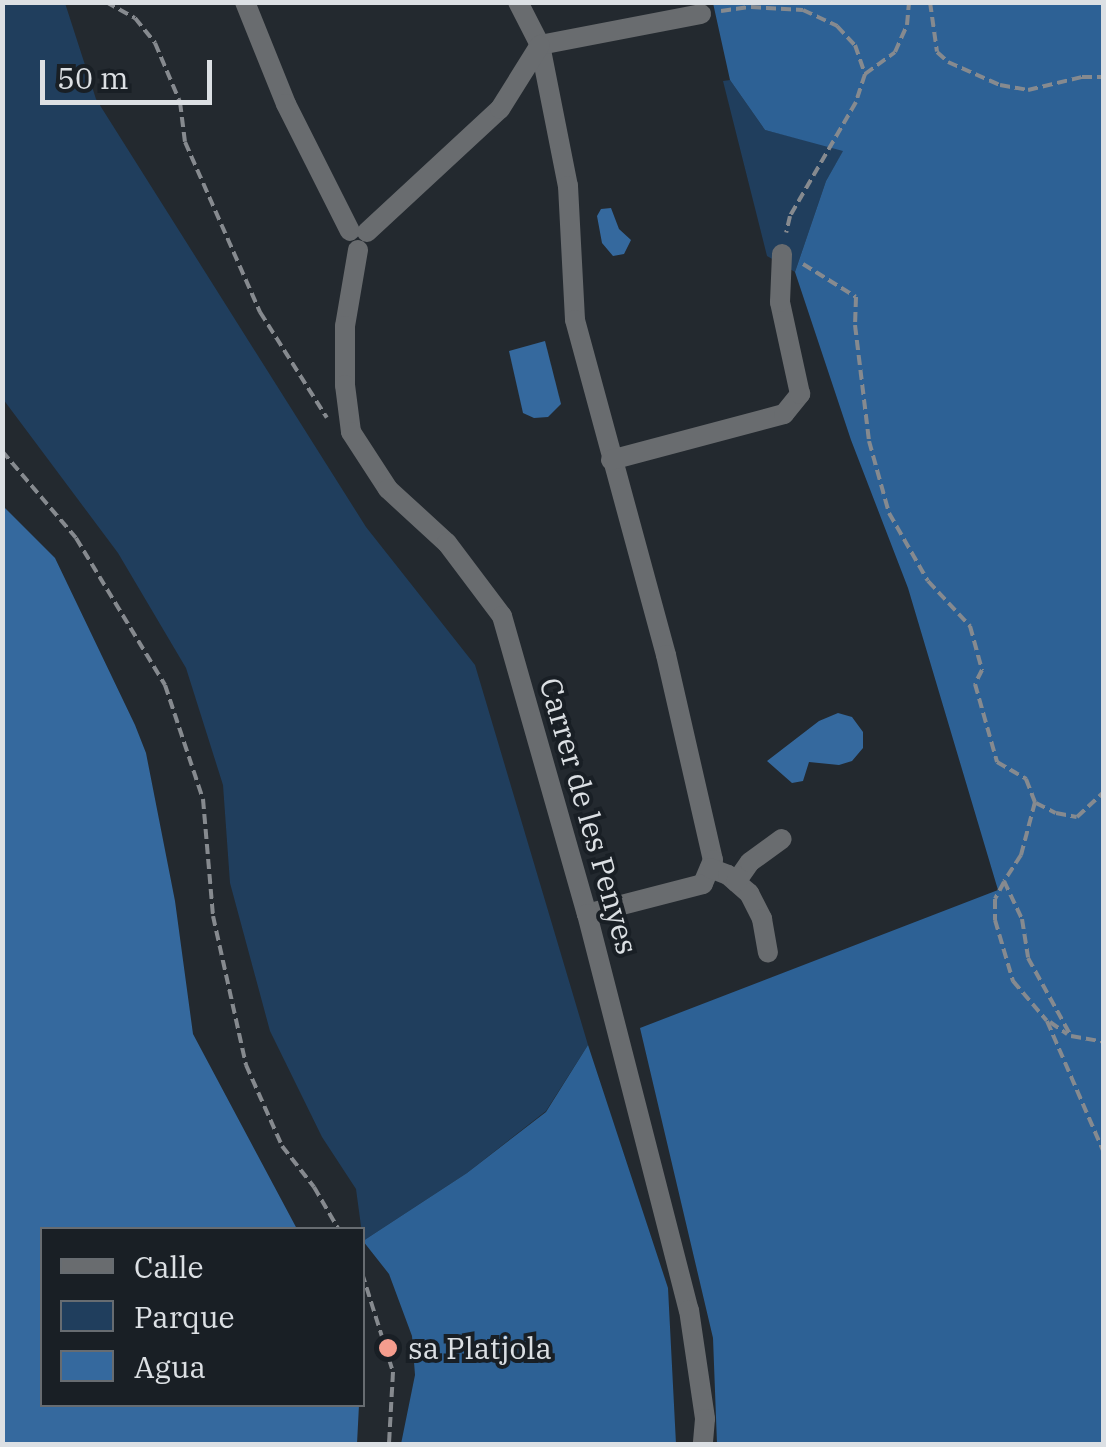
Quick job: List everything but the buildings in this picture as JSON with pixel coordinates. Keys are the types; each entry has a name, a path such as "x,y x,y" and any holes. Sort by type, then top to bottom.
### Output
{"street":[{"path":"245,2 286,104 358,238 500,109 540,46 701,14"},
{"path":"518,2 540,46 568,186 575,320 699,789 713,860 704,884 587,914"},
{"name":"Carrer de les Penyes","path":"358,238 345,326 345,386 351,432 388,489 447,544 502,616 587,914 688,1310 706,1419 703,1444"},
{"path":"611,460 784,414 800,394 780,302 782,254"},
{"path":"736,882 750,862 782,839"},
{"path":"710,868 749,893 762,919 768,952"}],"path":[{"path":"106,2 134,18 155,43 180,102 185,142 260,312 319,410 333,426 351,432"},
{"path":"909,2 907,26 895,52 865,74 856,102 790,216 782,254 856,296 854,326 869,441 889,514 928,581 970,626 982,670 975,684 997,762 1026,780 1034,802 1021,855 996,899 1002,949 1013,981 1047,1020 1071,1036 1104,1042"},
{"path":"930,2 937,52 948,62 1000,85 1028,90 1082,76 1104,77"},
{"path":"701,14 751,8 804,10 837,26 855,46 865,74"},
{"path":"2,451 76,538 120,602 165,685 203,799 213,916 246,1065 282,1146 314,1187 337,1227"},
{"path":"1034,802 1056,814 1078,817 1104,792"},
{"path":"1004,881 1022,919 1028,958 1071,1036"},
{"path":"1047,1020 1104,1153"},
{"path":"365,1283 393,1372 389,1444"}],"green space":[{"path":"2,3 65,3 96,99 366,527 475,665 588,1045 546,1111 467,1173 365,1240 356,1189 322,1137 270,1031 230,883 223,785 186,668 118,553 3,399"},
{"path":"730,80 765,130 844,150 826,181 795,272 767,256 723,81"}],"shaded area":[{"path":"713,3 1103,3 1103,1444 717,1444 713,1338 640,1028 998,890 908,588 851,440 795,272 826,181 843,151 765,130 730,80"},
{"path":"588,1045 668,1288 676,1444 401,1444 415,1375 412,1336 389,1274 365,1240 467,1173 546,1112"}],"water":[{"path":"611,208 619,229 631,240 624,254 613,256 602,243 597,216 601,209"},
{"path":"545,341 561,404 548,417 534,418 523,413 509,351"},
{"path":"2,505 55,558 135,725 146,753 175,901 193,1034 296,1227 40,1227 40,1407 359,1407 357,1444 3,1444"},
{"path":"838,713 852,717 863,732 863,748 852,761 839,765 809,762 803,781 792,783 767,761 819,721"}],"place":[{"name":"sa Platjola","path":"388,1348"}]}
